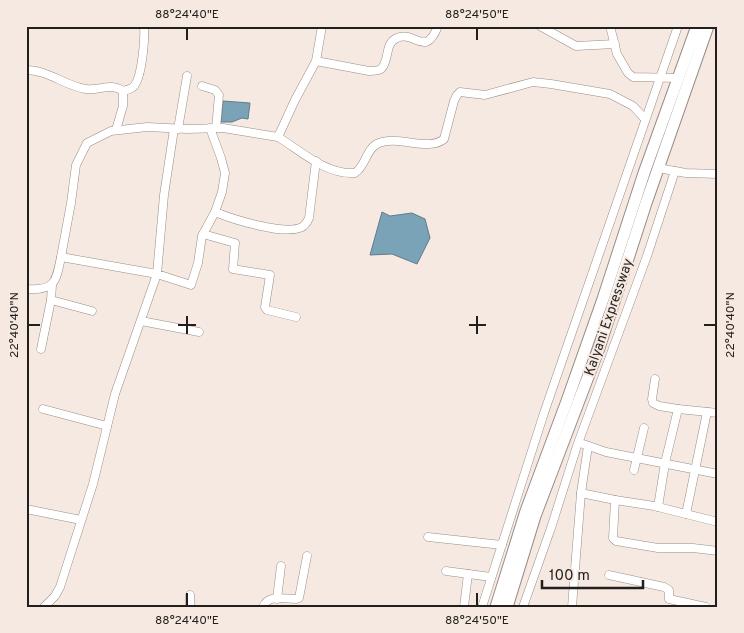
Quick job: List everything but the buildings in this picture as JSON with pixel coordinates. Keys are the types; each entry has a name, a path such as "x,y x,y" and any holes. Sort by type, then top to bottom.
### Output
{"highway":[{"name":"Kalyani Expressway","path":"496,607 526,511 568,401 644,174 697,26"},
{"name":"Kalyani Expressway","path":"507,607 535,516 599,348 658,168 708,26"}],"street":[{"path":"26,70 37,71 86,89 114,87 123,91 134,87 142,59 144,26"},
{"path":"278,137 316,61 322,26"},
{"path":"316,61 369,71 377,70 383,66 391,42 395,38 406,37 420,42 427,42 434,36 438,26"},
{"path":"540,26 576,46 614,44"},
{"path":"610,26 616,54 628,73 633,76 679,78"},
{"path":"482,607 544,413 678,26"},
{"path":"174,129 178,129 187,76"},
{"path":"41,349 51,300 52,285 56,279 72,203 76,165 87,143 110,131 147,128 222,128 278,137 316,161 341,172 355,173 364,163 372,147 377,143 400,141 434,144 444,139 454,101 460,92 485,95 533,82 610,94 632,106 645,119"},
{"path":"61,257 157,274 191,285 198,263 203,234 215,212 222,192 225,173 213,128 220,95 215,90 202,86"},
{"path":"116,130 123,106 123,91"},
{"path":"44,607 60,588 93,484 115,394 157,274 164,195 174,129"},
{"path":"215,212 256,226 300,228 304,226 309,218 316,161"},
{"path":"658,168 718,174"},
{"path":"523,607 579,442 647,256 675,171"},
{"path":"203,234 235,243 233,269 270,275 265,307 267,310 296,317"},
{"path":"26,289 40,290 52,285"},
{"path":"51,300 92,310"},
{"path":"140,321 199,332"},
{"path":"655,379 653,403 659,406 678,409 718,413"},
{"path":"44,409 107,426"},
{"path":"658,507 665,464 678,409"},
{"path":"686,514 707,412"},
{"path":"634,470 644,428"},
{"path":"579,442 588,446 665,464 696,468 718,474"},
{"path":"572,607 581,493 588,446"},
{"path":"581,493 658,507 718,522"},
{"path":"615,500 613,538 616,541 658,548 693,548 718,551"},
{"path":"26,509 81,520"},
{"path":"428,537 502,545"},
{"path":"263,607 266,601 270,599 277,599 285,603 298,599 307,556"},
{"path":"277,599 281,566"},
{"path":"446,572 491,577"},
{"path":"464,607 468,574"},
{"path":"609,575 664,587 669,590 669,599 706,607"},
{"path":"190,595 190,607"}],"water":[{"path":"223,101 250,103 248,119 242,118 232,122 221,122"},
{"path":"382,212 390,216 412,213 425,219 430,238 417,264 392,254 370,255"}]}
